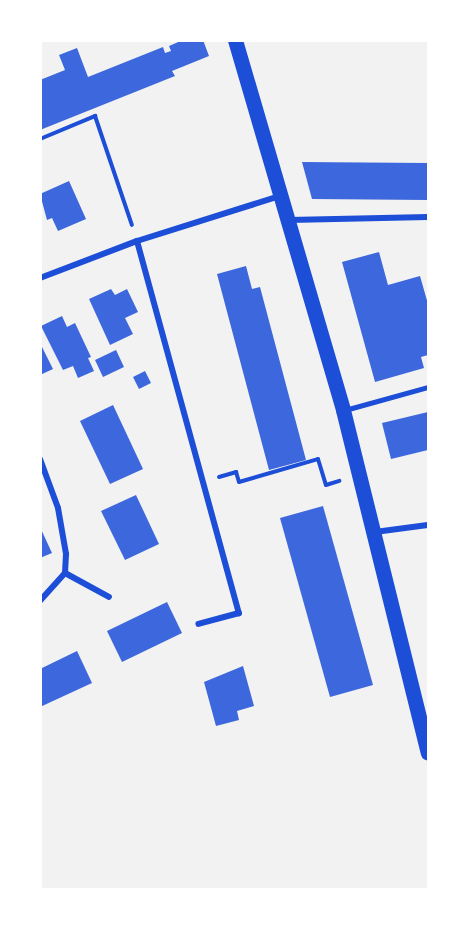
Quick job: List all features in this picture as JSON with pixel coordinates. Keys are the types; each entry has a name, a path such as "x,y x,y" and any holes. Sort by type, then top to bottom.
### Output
{"main road":[{"path":"235,40 343,410 429,753"}],"street":[{"path":"40,278 137,241 280,196"},
{"path":"289,220 429,217"},
{"path":"137,241 200,482 239,613 198,624"},
{"path":"40,459 61,524 65,573 40,601"},
{"path":"375,532 429,525"},
{"path":"65,573 109,597"}],"lane":[{"path":"343,410 429,387"}],"path":[{"path":"40,139 95,116 137,241"},
{"path":"200,482 236,472 239,482 318,459 326,485 360,475"}],"building":[{"path":"183,40 203,40 209,56 172,71 175,76 40,130 40,80 65,70 59,55 77,48 88,77 163,47 165,53 171,51 169,46"},
{"path":"302,162 428,163 428,200 312,199"},
{"path":"69,181 86,219 58,231 52,218 47,220 40,194"},
{"path":"379,252 388,285 420,276 428,304 428,355 421,357 424,368 375,382 342,262"},
{"path":"246,266 252,289 260,287 306,460 269,470 217,274"},
{"path":"111,289 115,295 127,289 138,312 125,318 133,334 110,345 89,299"},
{"path":"62,316 67,327 75,323 91,357 88,358 94,371 78,378 73,366 63,370 41,326"},
{"path":"40,343 53,369 40,375"},
{"path":"116,350 124,367 103,377 95,360"},
{"path":"145,371 151,383 139,389 133,377"},
{"path":"113,405 143,469 110,484 80,421"},
{"path":"428,412 428,450 391,459 382,423"},
{"path":"136,495 159,544 125,560 101,511"},
{"path":"323,506 373,685 330,697 280,518"},
{"path":"40,527 52,553 40,558"},
{"path":"167,602 182,633 122,662 107,631"},
{"path":"77,651 92,683 40,707 40,669"},
{"path":"243,666 254,706 237,711 239,720 216,726 204,682"}]}
